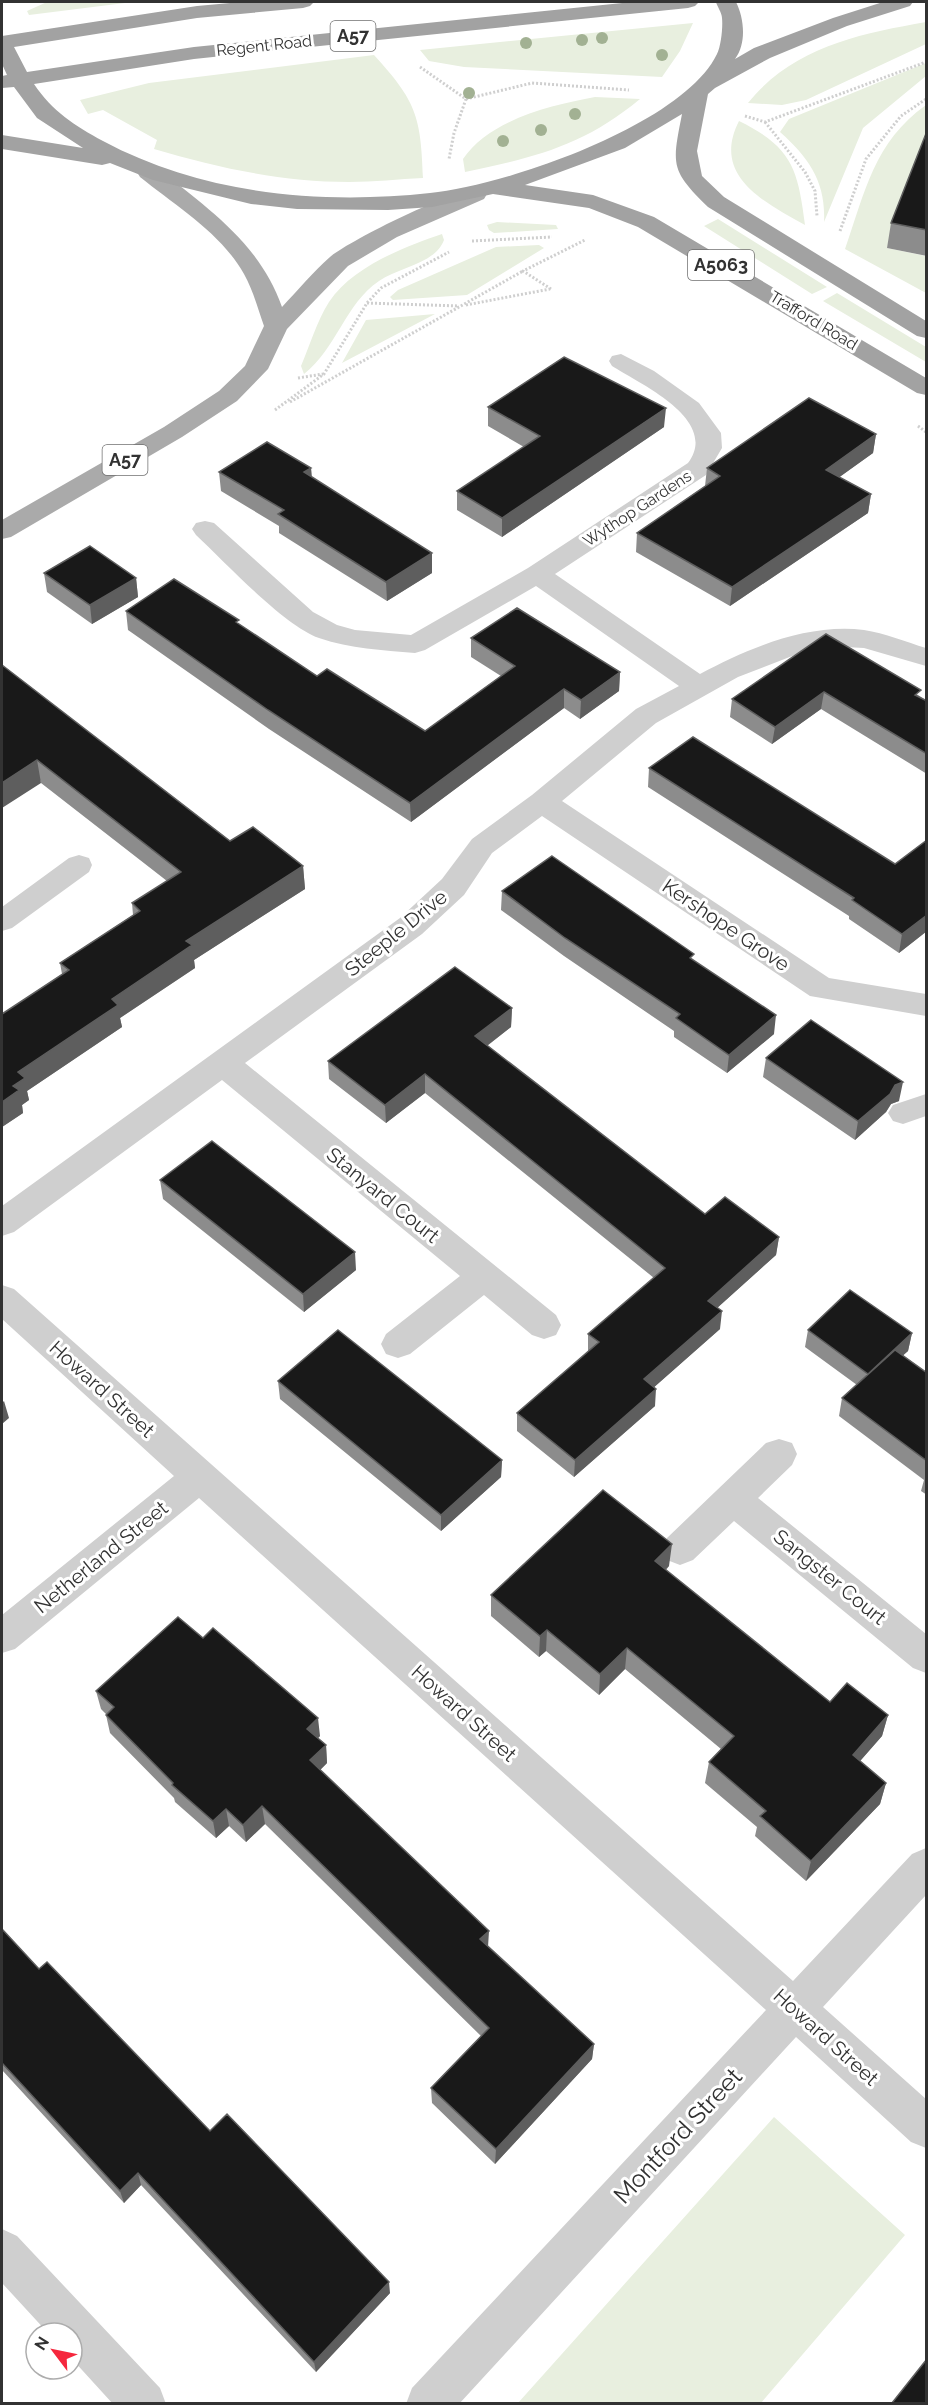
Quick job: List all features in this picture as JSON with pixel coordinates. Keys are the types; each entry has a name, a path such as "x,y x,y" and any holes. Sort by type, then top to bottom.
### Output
{"highway":[{"path":"303,2 197,12 2,43 11,80 58,123 119,161 148,172 202,187 304,202 389,204 476,194 583,159 629,136 762,53 840,22 903,2"},
{"name":"Regent Road","path":"11,80 194,52 688,2"},
{"path":"702,90 727,57 733,39 733,18 726,2"},
{"name":"A5063","path":"702,90 686,151 691,178 716,202 811,249 927,331"},
{"path":"2,142 119,161"},
{"name":"Trafford Road","path":"499,188 552,198 593,202 646,222 927,387"}],"main road":[{"path":"148,172 223,234 241,253 256,273 276,326"},
{"name":"A57","path":"2,531 173,432 228,396 256,369 276,326 322,276 363,246 476,194"}],"street":[{"name":"Wythop Gardens","path":"205,529 271,586 284,604 303,618 327,631 384,643 415,644 537,574 689,474 706,457 710,444 709,431 702,419 691,408 621,361"},
{"path":"537,574 699,687"},
{"name":"Steeple Drive","path":"2,1223 411,926 453,887 482,846 542,802 646,716 758,657 826,637 865,639 927,657"},
{"name":"Kershope Grove","path":"542,802 821,988 927,1005"},
{"name":"Stanyard Court","path":"224,1064 544,1325"},
{"path":"398,1344 483,1277"},
{"name":"Howard Street","path":"2,1299 927,2127"},
{"path":"680,1549 779,1454"},
{"name":"Netherland Street","path":"2,1637 200,1476"},
{"name":"Sangster Court","path":"733,1499 927,1656"},
{"name":"Montford Street","path":"428,2403 927,1867"},
{"path":"2,2251 144,2403"}],"lane":[{"path":"2,921 79,865"}],"path":[{"path":"745,117 765,122 927,62"},
{"path":"417,66 466,99 532,83 637,90"},
{"path":"448,164 454,133 466,99"},
{"path":"811,249 840,231 866,159 901,116 927,99"},
{"path":"765,122 805,172 815,191 811,249"},
{"path":"279,409 523,271 592,236"},
{"path":"470,242 539,238"},
{"path":"367,303 460,306 551,289 523,271"}],"green space":[{"path":"47,2 133,2 29,15 27,11"},
{"path":"926,22 926,44 806,100 782,105 748,103 785,68 806,56 852,38"},
{"path":"693,23 680,51 662,77 464,67 429,61 420,50"},
{"path":"374,55 399,85 413,110 418,124 423,178 358,182 299,180 226,168 154,149 157,140 103,110 88,114 80,100 149,83"},
{"path":"926,63 926,76 863,128 824,222 822,195 814,172 799,151 780,132 789,119"},
{"path":"595,97 640,99 599,128 558,148 465,172 463,159 474,145 505,124 541,110"},
{"path":"926,105 926,147 887,248 926,256 926,293 845,249 866,188 883,152 908,119"},
{"path":"739,121 771,140 789,162 799,189 805,225 773,207 746,185 737,172 732,157 732,140"},
{"path":"718,219 827,287 812,294 704,226"},
{"path":"497,222 556,225 558,229 494,233 487,225"},
{"path":"442,234 444,240 433,255 387,276 367,291 325,352 304,374 301,366 317,325 329,302 339,290 351,278 380,260"},
{"path":"539,245 544,248 467,295 393,300 390,297 398,290 496,247"},
{"path":"837,293 926,347 926,362 823,301"},
{"path":"435,314 342,363 366,320"},
{"path":"774,2117 905,2235 761,2403 518,2403"}],"building":[{"path":"927,131 927,230 891,223"},
{"path":"564,357 666,408 502,518 457,491 540,436 488,407"},
{"path":"809,398 876,434 826,470 871,494 732,587 637,533 720,476 707,468"},
{"path":"267,442 311,468 304,472 432,553 386,582 278,514 284,510 219,472"},
{"path":"90,546 136,578 90,605 44,573"},
{"path":"174,579 239,620 236,622 317,676 327,669 425,731 515,666 471,638 517,608 620,672 581,700 564,689 410,803 268,710 126,611"},
{"path":"826,634 921,690 915,695 927,701 927,754 824,692 775,727 732,699"},
{"path":"2,665 230,841 253,827 303,866 186,941 192,945 112,999 118,1005 18,1072 25,1078 13,1086 19,1090 2,1102 2,1014 69,970 60,963 140,911 132,903 181,872 37,760 2,783"},
{"path":"693,737 895,864 927,840 927,915 902,934 852,900 854,898 649,768"},
{"path":"552,856 694,954 690,958 776,1015 729,1055 676,1018 680,1014 565,938 502,891"},
{"path":"455,967 512,1008 475,1036 705,1214 725,1197 779,1237 708,1301 722,1311 644,1379 656,1389 575,1460 517,1413 599,1342 588,1334 665,1268 425,1074 385,1105 328,1061"},
{"path":"811,1020 903,1082 895,1085 890,1094 858,1121 766,1058"},
{"path":"212,1141 355,1252 303,1294 160,1180"},
{"path":"850,1290 912,1333 868,1374 808,1330"},
{"path":"338,1330 502,1460 441,1515 278,1381"},
{"path":"895,1350 927,1373 927,1461 842,1398"},
{"path":"603,1490 672,1544 655,1561 830,1702 847,1683 888,1715 853,1755 886,1783 811,1861 760,1816 766,1811 709,1762 734,1736 627,1648 600,1674 547,1630 540,1636 491,1595"},
{"path":"178,1617 203,1638 213,1628 318,1718 307,1729 326,1745 310,1760 489,1931 480,1939 594,2044 496,2149 431,2088 489,2028 262,1806 243,1825 226,1809 213,1821 172,1785 173,1783 106,1715 114,1707 96,1691"},
{"path":"2,1929 39,1969 47,1962 210,2131 227,2114 389,2282 314,2362 138,2173 120,2191 2,2063"},
{"path":"927,2359 927,2403 892,2403"}]}
